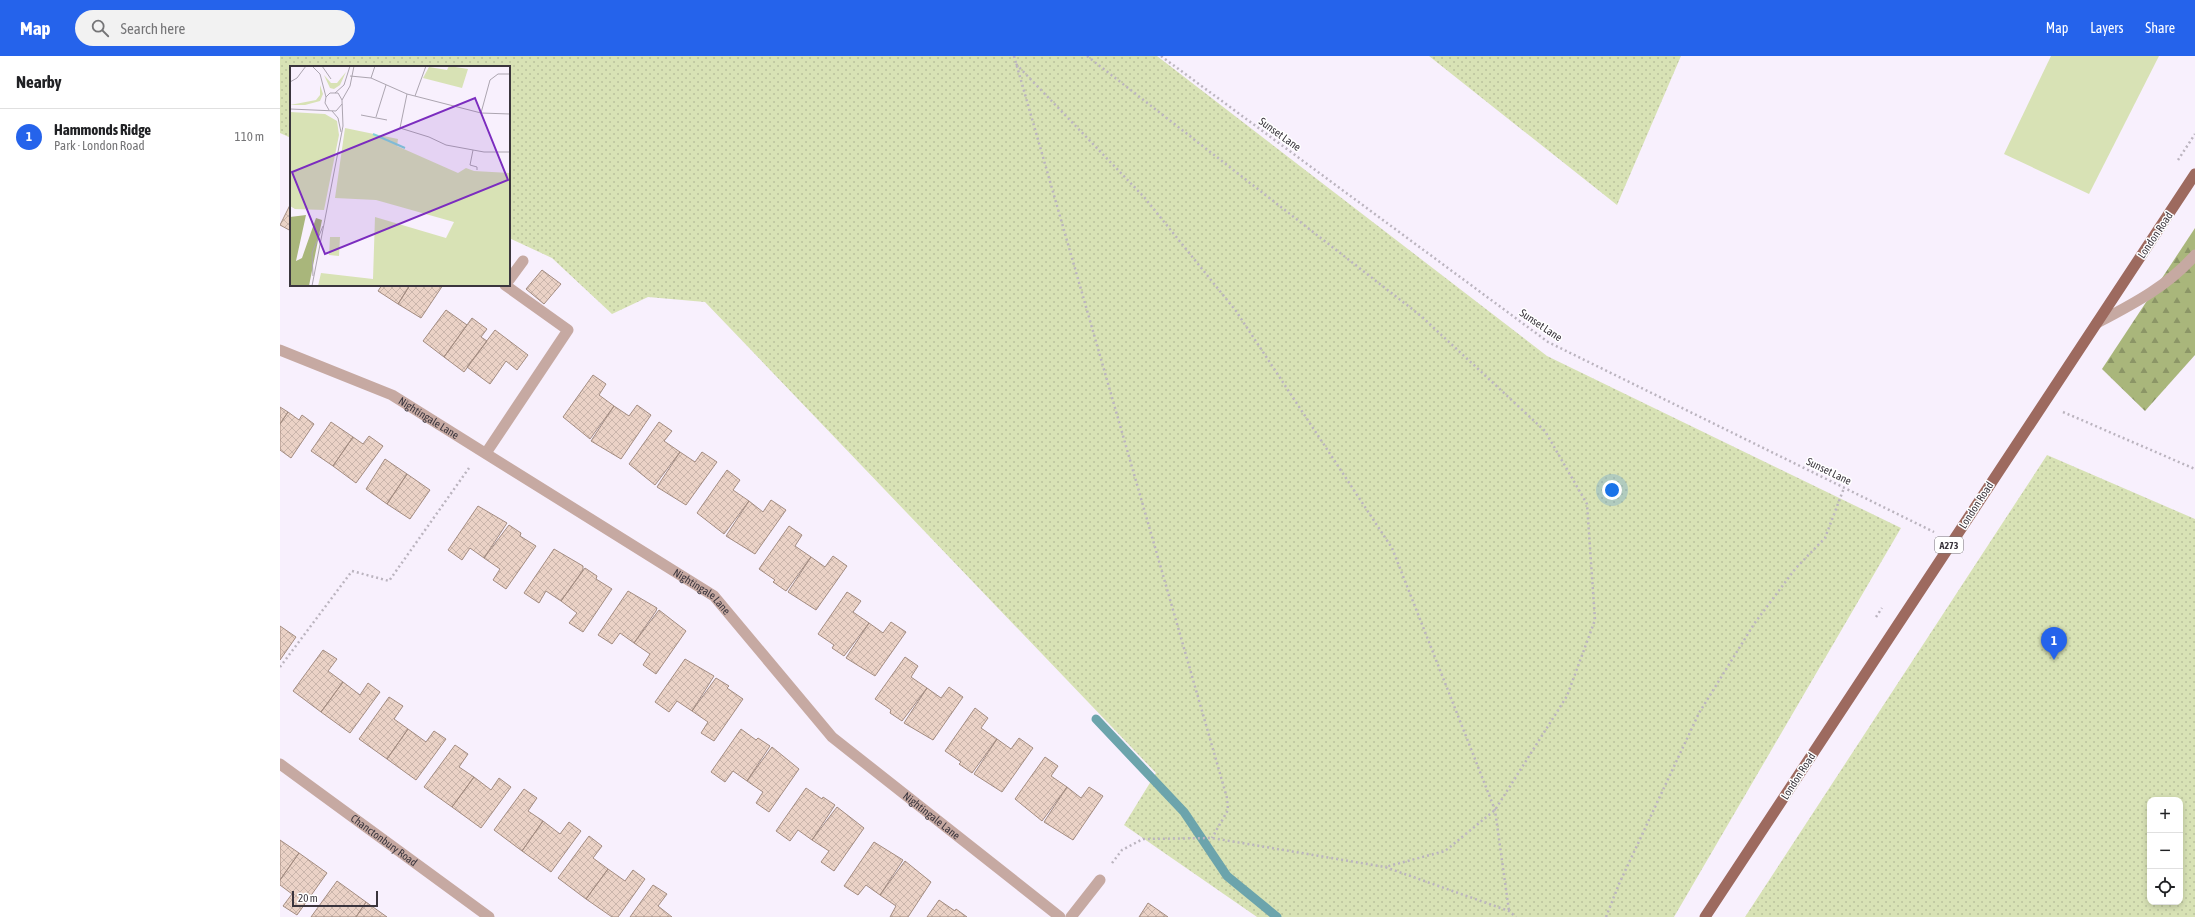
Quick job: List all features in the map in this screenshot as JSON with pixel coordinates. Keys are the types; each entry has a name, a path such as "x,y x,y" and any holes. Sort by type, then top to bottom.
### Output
{"main road":[{"name":"London Road","path":"1705,917 2195,174"}],"street":[{"path":"2096,323 2141,300 2180,272 2195,254"},
{"path":"510,279 523,261"},
{"path":"484,451 568,330 506,286"},
{"name":"Nightingale Lane","path":"280,350 392,395 484,451 714,596 832,737 1060,917"},
{"name":"Chanctonbury Road","path":"280,764 489,917"},
{"path":"1071,917 1100,880"}],"path":[{"path":"1014,56 1227,798 1228,810 1212,838"},
{"path":"1087,56 1421,316 1545,431 1587,504 1595,620 1567,696 1495,810 1445,851 1385,866"},
{"name":"Sunset Lane","path":"1161,56 1548,342 1952,541"},
{"path":"1016,64 1144,197 1236,311 1392,548 1495,810 1509,911"},
{"path":"2043,403 2195,469"},
{"path":"280,667 352,571 389,581 484,451"},
{"path":"1606,917 1619,884 1699,713 1754,624 1795,569 1825,538 1844,488"},
{"path":"1100,880 1122,850 1143,839 1212,838 1385,866 1509,911 1516,917"}],"green space":[{"path":"280,56 1157,56 1547,356 1901,528 1674,917 1257,917 1124,825 1156,773 705,302 648,297 612,314 552,258 510,238 510,66 290,66 290,138 280,133"},
{"path":"1429,56 1681,56 1617,205"},
{"path":"2051,56 2159,56 2089,194 2004,154"},
{"path":"2195,228 2195,355 2145,411 2102,369"},
{"path":"2047,455 2195,519 2195,917 1745,917"}],"building":[{"path":"290,205 290,230 280,225"},
{"path":"542,270 561,284 544,304 526,289"},
{"path":"381,286 409,286 398,304 378,291"},
{"path":"409,286 442,286 421,318 398,304"},
{"path":"446,310 467,325 444,357 423,341"},
{"path":"472,318 487,329 481,337 487,341 464,372 444,357"},
{"path":"495,330 528,355 517,370 506,361 490,384 467,367"},
{"path":"593,375 606,384 599,395 614,406 590,439 563,417"},
{"path":"637,405 651,415 621,459 591,441 614,406 629,416"},
{"path":"280,407 288,412 280,424"},
{"path":"288,412 299,420 302,415 314,424 291,458 280,450 280,424"},
{"path":"331,422 353,437 333,466 311,451"},
{"path":"659,422 672,431 664,441 680,452 655,485 629,464"},
{"path":"369,436 383,446 356,483 333,466 353,437 363,444"},
{"path":"680,452 695,462 702,452 717,462 686,505 657,487"},
{"path":"385,459 407,474 387,504 366,489"},
{"path":"727,470 740,480 733,490 749,501 724,534 697,513"},
{"path":"407,474 430,490 410,519 387,504"},
{"path":"771,500 786,510 755,554 726,536 749,501 763,512"},
{"path":"478,506 507,523 484,558 470,548 462,560 448,550"},
{"path":"509,525 521,533 520,536 536,546 506,589 493,580 500,569 484,558"},
{"path":"789,526 802,535 795,546 811,557 786,591 773,582 775,580 759,569"},
{"path":"554,549 583,566 583,570 561,601 546,591 539,603 524,593"},
{"path":"833,556 847,566 816,610 788,592 811,557 825,567"},
{"path":"585,568 597,576 596,579 612,589 583,632 569,623 577,613 561,601"},
{"path":"628,591 657,608 634,643 620,633 612,644 598,635"},
{"path":"847,592 861,601 853,612 869,623 844,656 832,648 834,645 818,634"},
{"path":"659,610 686,631 656,674 643,665 650,654 634,643"},
{"path":"891,622 906,632 875,676 846,658 869,623 883,633"},
{"path":"280,626 296,637 280,660"},
{"path":"323,650 337,659 328,671 343,682 321,712 293,691"},
{"path":"905,657 918,666 911,677 927,688 902,721 890,713 891,710 875,699"},
{"path":"685,659 714,676 692,711 677,701 669,712 655,702"},
{"path":"716,678 729,686 727,688 743,699 714,741 701,733 708,722 692,711"},
{"path":"343,682 360,695 368,683 380,692 350,733 321,712"},
{"path":"949,687 963,697 933,740 904,723 927,688 941,698"},
{"path":"389,697 403,706 394,719 408,729 387,759 359,739"},
{"path":"975,708 988,718 981,728 997,739 972,773 959,764 961,762 945,751"},
{"path":"408,729 426,742 434,731 446,739 416,780 387,759"},
{"path":"741,729 756,740 758,738 770,746 747,781 733,771 725,782 711,772"},
{"path":"1019,738 1033,748 1002,792 974,774 997,739 1011,749"},
{"path":"455,745 468,754 459,767 474,777 452,807 424,787"},
{"path":"772,747 799,769 769,812 756,803 763,792 747,781"},
{"path":"1045,757 1058,766 1051,776 1067,787 1042,821 1015,799"},
{"path":"474,777 491,790 499,778 511,787 481,828 452,807"},
{"path":"1067,787 1081,798 1089,787 1103,796 1073,840 1044,822"},
{"path":"806,788 822,799 823,797 835,805 812,840 798,830 790,841 776,831"},
{"path":"524,789 537,798 528,811 543,821 522,851 494,830"},
{"path":"837,807 864,828 834,871 821,862 829,851 812,840"},
{"path":"543,821 560,834 569,822 581,831 551,872 522,851"},
{"path":"589,836 602,846 593,858 608,869 586,899 558,878"},
{"path":"280,840 299,853 280,880"},
{"path":"874,842 903,860 880,895 866,885 858,895 844,886"},
{"path":"299,853 327,873 297,915 283,906 292,894 280,885 280,880"},
{"path":"905,861 931,882 908,917 890,917 896,906 880,895"},
{"path":"608,869 625,881 633,870 645,879 618,917 612,917 586,899"},
{"path":"337,881 366,902 356,917 311,917"},
{"path":"653,885 667,894 658,906 672,917 630,917"},
{"path":"939,900 955,911 956,909 967,917 927,917"},
{"path":"366,902 387,917 356,917"},
{"path":"1148,903 1168,917 1139,917"}],"waterway":[{"path":"1096,719 1184,812 1227,876 1277,917"}],"place":[{"name":"Hammonds Ridge","path":"2054,660"}]}
